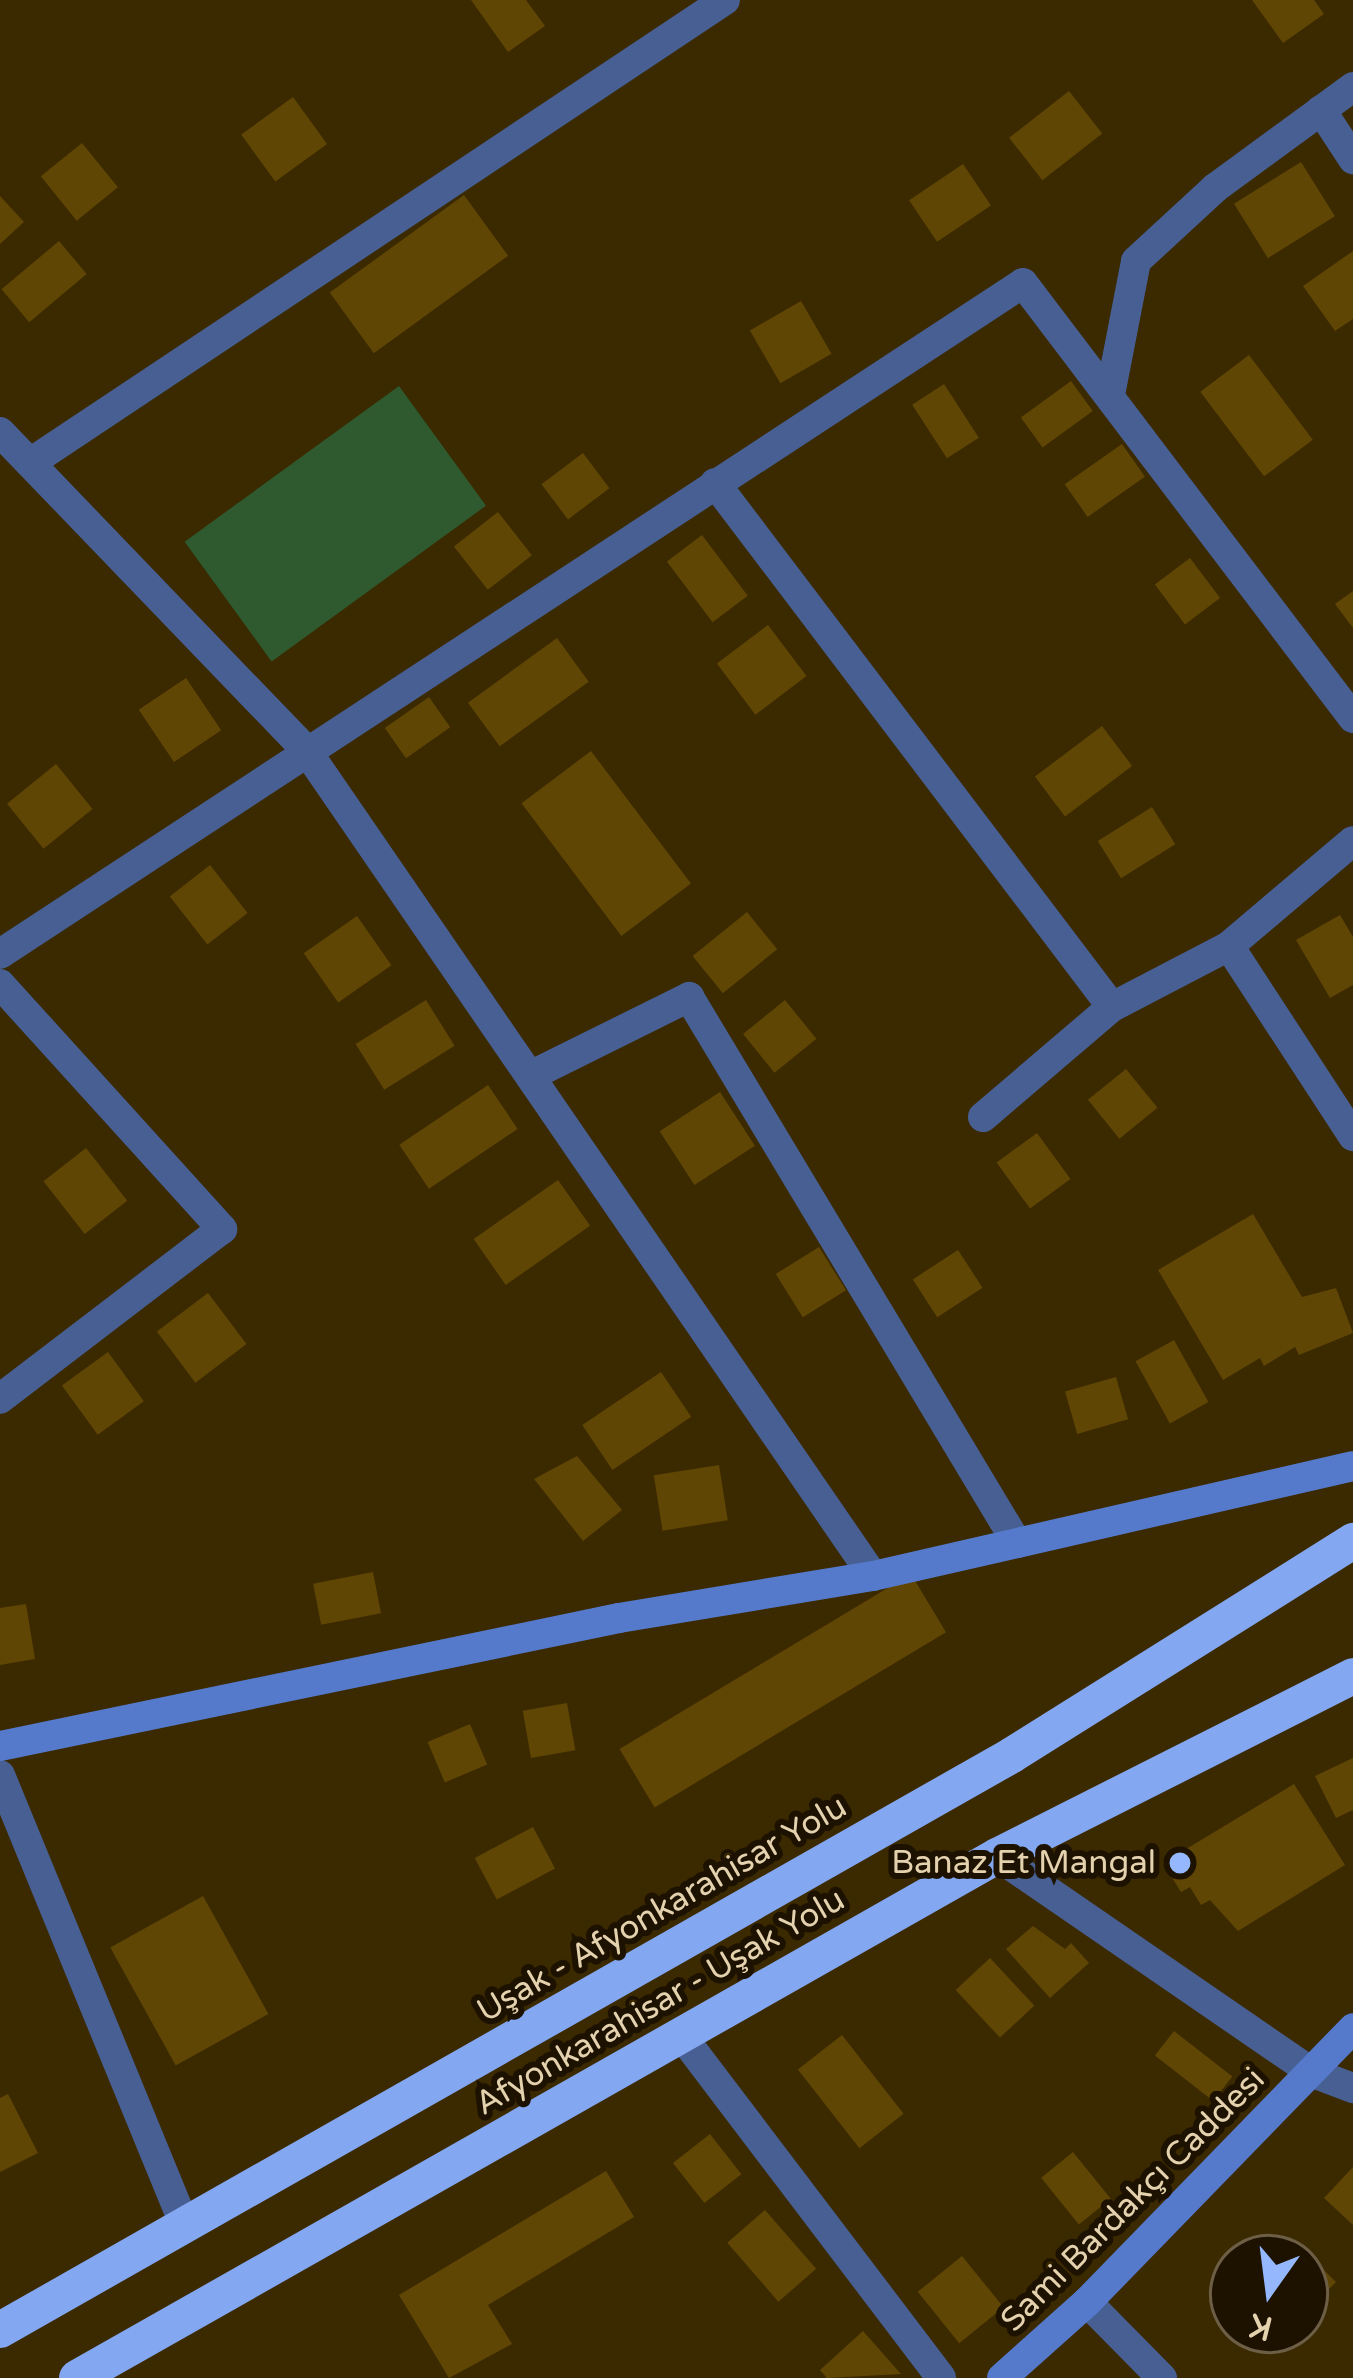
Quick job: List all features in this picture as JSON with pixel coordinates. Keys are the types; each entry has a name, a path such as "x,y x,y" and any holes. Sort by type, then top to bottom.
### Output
{"highway":[{"name":"Uşak - Afyonkarahisar Yolu","path":"0,2330 1012,1754 1353,1541"},
{"name":"Afyonkarahisar - Uşak Yolu","path":"77,2378 997,1856 1353,1676"}],"street":[{"path":"30,463 725,0"},
{"path":"1110,395 1136,261 1215,188 1353,87"},
{"path":"1321,110 1353,160"},
{"path":"0,954 1023,283 1353,718"},
{"path":"0,432 306,750 873,1576"},
{"path":"716,483 1112,1007"},
{"path":"983,1117 1112,1007 1228,946 1353,841"},
{"path":"1228,946 1353,1136"},
{"path":"0,984 222,1229 0,1399"},
{"path":"530,1076 689,997 1017,1543"},
{"path":"0,1746 619,1618 873,1576 1353,1466"},
{"path":"0,1775 185,2225"},
{"path":"997,1856 1313,2073 1353,2088"},
{"name":"Sami Bardakçı Caddesi","path":"1002,2378 1087,2302 1353,2028"},
{"path":"681,2035 941,2378"},
{"path":"1087,2302 1162,2378"}],"green space":[{"path":"399,386 486,506 272,661 185,542"}],"building":[{"path":"471,0 526,0 545,26 508,52"},
{"path":"1252,0 1314,0 1324,14 1283,43"},
{"path":"1069,91 1102,134 1042,180 1009,138"},
{"path":"293,97 327,144 275,182 241,135"},
{"path":"82,143 118,187 77,221 41,176"},
{"path":"1301,162 1335,216 1268,258 1234,204"},
{"path":"963,164 991,205 937,242 909,200"},
{"path":"464,195 508,256 374,353 330,293"},
{"path":"0,196 24,222 0,244"},
{"path":"59,241 87,274 29,322 2,289"},
{"path":"1353,251 1353,319 1335,331 1303,286"},
{"path":"801,301 832,354 780,383 750,330"},
{"path":"1249,355 1313,440 1264,476 1200,392"},
{"path":"1071,381 1093,411 1043,447 1021,417"},
{"path":"944,384 979,438 947,458 912,405"},
{"path":"1122,444 1145,477 1088,517 1065,484"},
{"path":"583,453 609,488 568,519 541,484"},
{"path":"498,512 532,555 488,590 454,546"},
{"path":"702,535 748,596 713,622 667,561"},
{"path":"1190,558 1220,598 1185,624 1155,584"},
{"path":"1353,591 1353,628 1335,604"},
{"path":"768,625 807,676 755,715 717,664"},
{"path":"557,638 589,682 500,746 468,703"},
{"path":"186,678 221,730 174,762 139,710"},
{"path":"429,697 450,727 406,758 385,728"},
{"path":"1102,726 1132,766 1065,816 1035,777"},
{"path":"591,751 691,884 621,936 522,803"},
{"path":"56,764 93,809 44,849 7,804"},
{"path":"1152,807 1175,844 1121,878 1098,841"},
{"path":"210,865 248,913 207,944 170,896"},
{"path":"747,912 777,949 723,993 693,956"},
{"path":"1340,915 1353,937 1353,985 1330,998 1296,940"},
{"path":"357,916 391,965 338,1002 304,953"},
{"path":"426,1000 455,1046 384,1090 356,1044"},
{"path":"785,1000 816,1039 775,1073 743,1034"},
{"path":"1126,1069 1157,1108 1119,1139 1088,1100"},
{"path":"488,1085 518,1129 429,1189 399,1145"},
{"path":"720,1092 755,1146 694,1185 660,1131"},
{"path":"1037,1133 1071,1179 1030,1209 997,1162"},
{"path":"86,1148 127,1201 85,1234 43,1181"},
{"path":"558,1180 590,1226 506,1285 474,1239"},
{"path":"1253,1214 1302,1297 1336,1288 1353,1333 1299,1355 1295,1347 1264,1366 1260,1358 1223,1380 1158,1270"},
{"path":"819,1247 846,1290 803,1317 776,1274"},
{"path":"958,1250 983,1288 937,1317 913,1279"},
{"path":"208,1293 247,1344 195,1383 157,1332"},
{"path":"1174,1340 1208,1402 1170,1423 1136,1361"},
{"path":"108,1352 144,1401 98,1435 62,1386"},
{"path":"661,1372 691,1417 612,1470 582,1425"},
{"path":"1116,1377 1128,1419 1077,1434 1065,1392"},
{"path":"577,1456 622,1510 583,1541 534,1479"},
{"path":"719,1465 728,1520 663,1531 654,1475"},
{"path":"373,1572 381,1613 321,1625 313,1584"},
{"path":"911,1574 946,1632 655,1807 620,1749"},
{"path":"26,1604 35,1659 0,1665 0,1608"},
{"path":"567,1703 575,1750 531,1758 523,1711"},
{"path":"470,1724 487,1765 445,1782 428,1742"},
{"path":"1353,1758 1353,1810 1336,1818 1315,1776"},
{"path":"1294,1784 1345,1865 1238,1931 1210,1900 1201,1905 1190,1887 1181,1892 1163,1863"},
{"path":"533,1827 555,1868 497,1899 475,1858"},
{"path":"203,1896 268,2014 176,2065 110,1947"},
{"path":"1033,1926 1065,1949 1071,1943 1089,1963 1050,1998 1006,1949"},
{"path":"990,1958 1034,2006 1000,2038 956,1990"},
{"path":"1174,2031 1232,2077 1213,2101 1155,2055"},
{"path":"842,2035 904,2114 859,2148 798,2069"},
{"path":"8,2094 38,2153 0,2172 0,2098"},
{"path":"710,2134 741,2174 704,2203 673,2163"},
{"path":"1073,2152 1111,2199 1079,2224 1041,2178"},
{"path":"1353,2167 1353,2225 1324,2198"},
{"path":"606,2171 634,2217 488,2305 512,2344 449,2378 399,2295"},
{"path":"765,2210 816,2269 778,2302 727,2243"},
{"path":"962,2256 1004,2307 959,2343 918,2292"},
{"path":"863,2331 901,2374 827,2378 820,2370"}],"place":[{"name":"Banaz Et Mangal","path":"1180,1863"}]}
